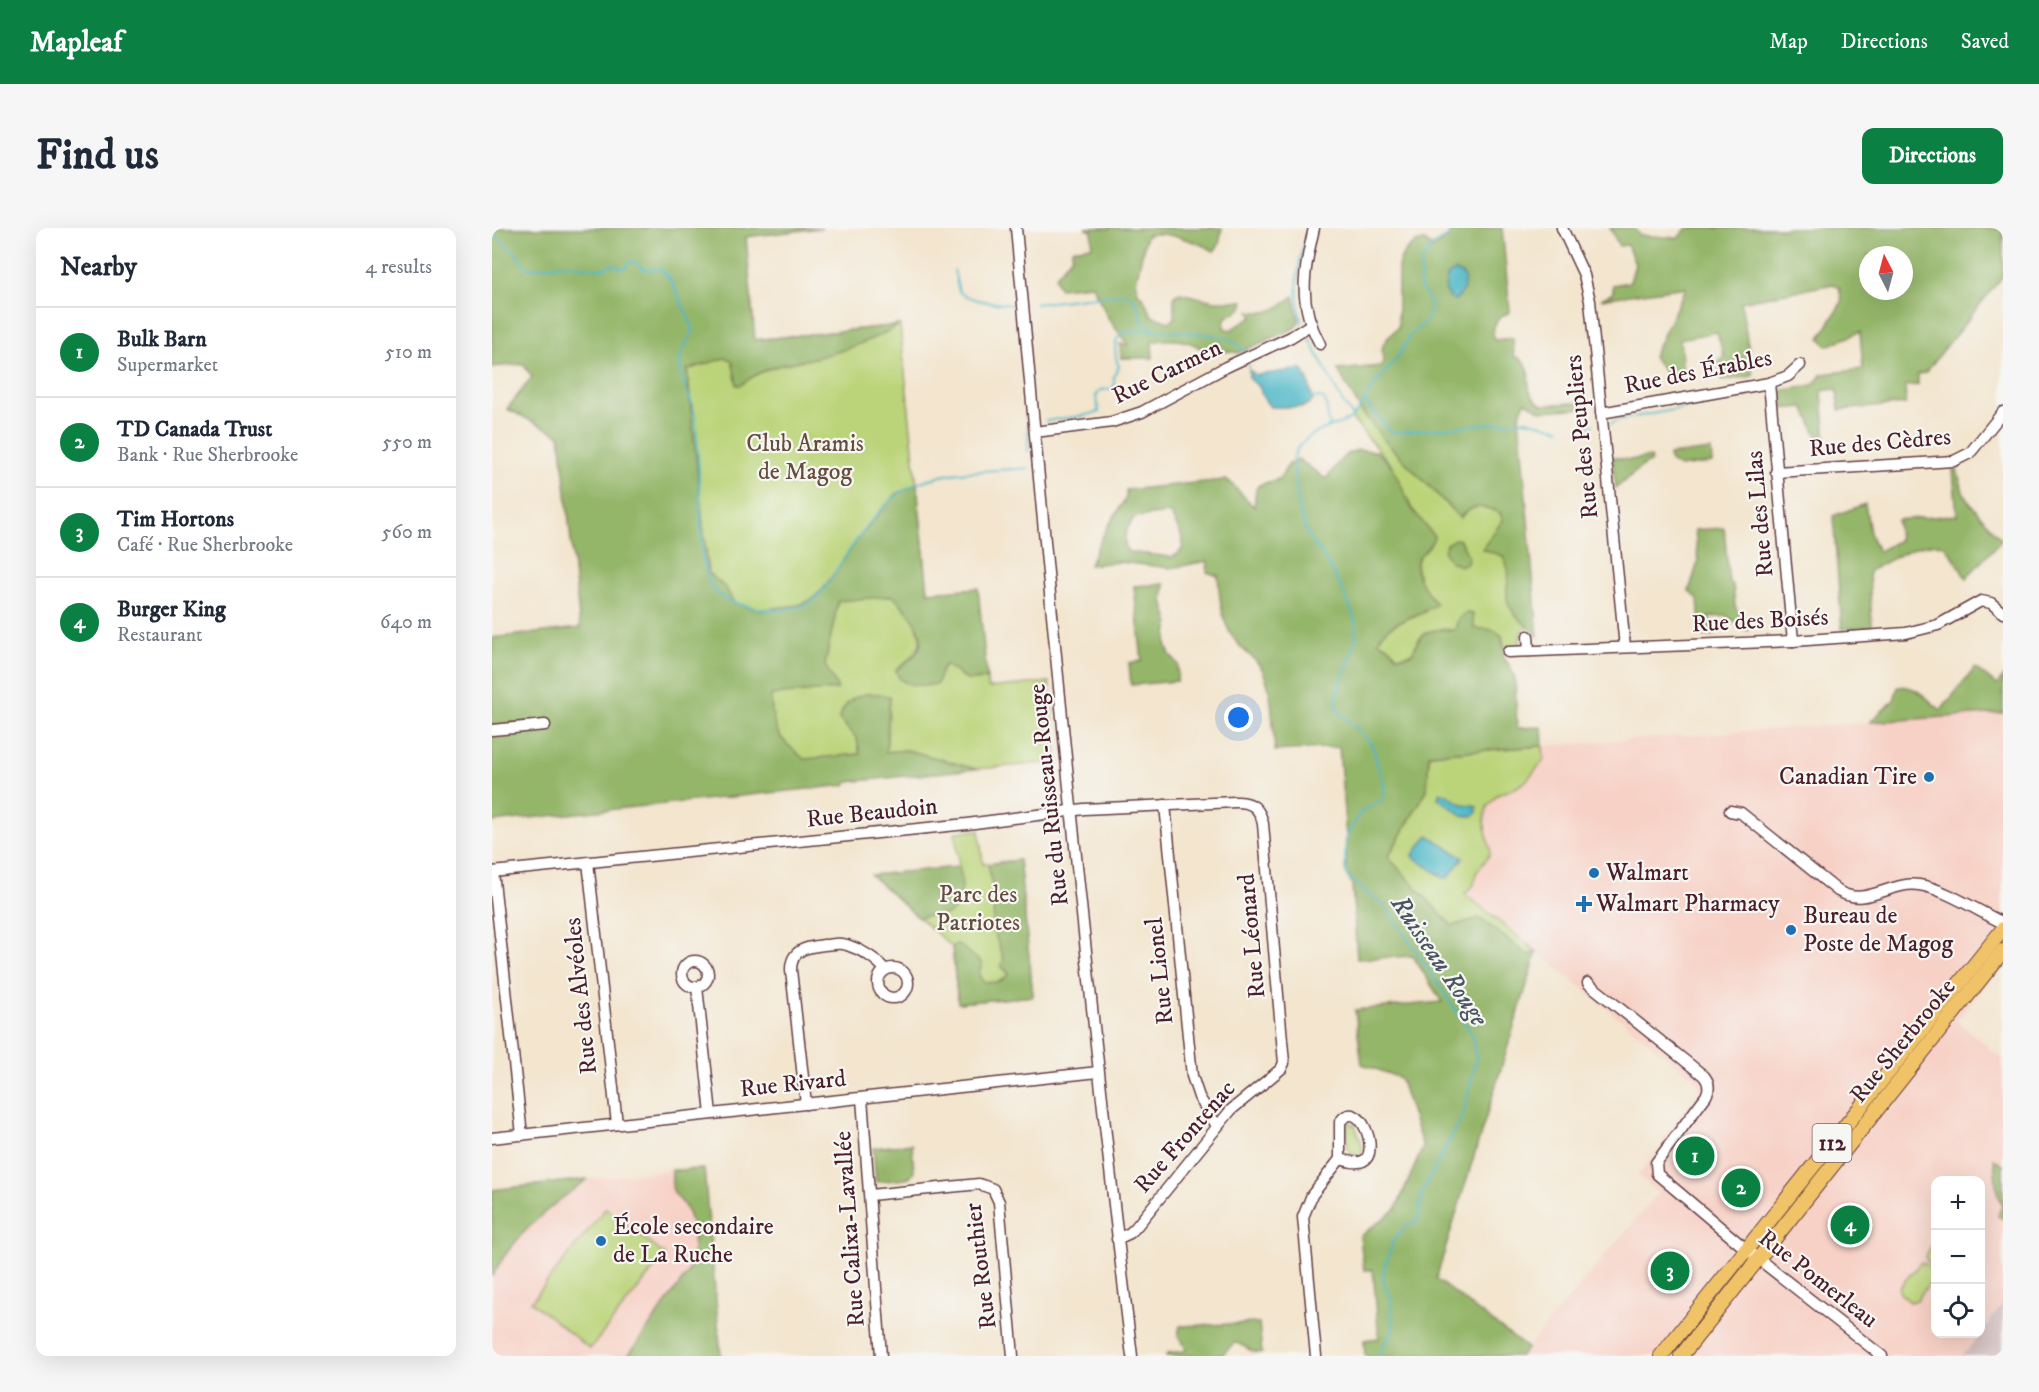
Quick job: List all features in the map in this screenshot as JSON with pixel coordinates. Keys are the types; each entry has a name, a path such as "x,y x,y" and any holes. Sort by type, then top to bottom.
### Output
{"main road":[{"name":"Rue Sherbrooke","path":"1661,1356 2003,929"},
{"name":"Rue Sherbrooke","path":"1681,1356 2003,951"}],"street":[{"name":"Rue du Ruisseau-Rouge","path":"1016,228 1098,1072 1132,1356"},
{"path":"1314,228 1304,280 1310,325 1320,344"},
{"name":"Rue des Peupliers","path":"1562,228 1580,266 1588,292 1625,647"},
{"name":"Rue Carmen","path":"1035,432 1113,422 1142,412 1226,367 1291,337 1310,325"},
{"name":"Rue des Érables","path":"1601,413 1769,383 1788,376 1800,365"},
{"name":"Rue des Lilas","path":"1769,383 1793,641"},
{"name":"Rue des Cèdres","path":"1776,472 1954,461 1970,453 2003,412"},
{"name":"Rue des Boisés","path":"1508,652 1793,641 1917,631 1947,621 1981,601 1991,603 2003,613"},
{"path":"1528,636 1529,651"},
{"path":"492,730 545,725"},
{"name":"Rue Beaudoin","path":"492,872 978,823 1072,811 1240,801 1255,807"},
{"name":"Rue Lionel","path":"1165,805 1192,1076 1199,1097 1217,1126"},
{"name":"Rue Léonard","path":"1255,807 1263,824 1284,1063"},
{"path":"1730,811 1741,813 1847,896 1861,897 1908,885 1919,885 1946,895 2003,923"},
{"name":"Rue des Alvéoles","path":"588,862 617,1124"},
{"path":"492,872 522,1135"},
{"path":"806,1104 791,970 795,956 800,950 808,947 844,944 874,959 885,970"},
{"name":"Rue Pomerleau","path":"1588,983 1707,1079 1708,1094 1656,1163 1659,1176 1758,1259 1882,1356"},
{"path":"697,987 711,1114"},
{"name":"Rue Frontenac","path":"1118,1239 1136,1227 1238,1103 1281,1069 1284,1063"},
{"name":"Rue Rivard","path":"492,1138 1098,1072"},
{"name":"Rue Calixa-Lavallée","path":"862,1098 880,1356"},
{"path":"1316,1356 1303,1217 1307,1203 1314,1192 1340,1159 1339,1124 1343,1117 1353,1115 1359,1118 1364,1125 1370,1153 1360,1162 1340,1159"},
{"name":"Rue Routhier","path":"870,1195 979,1184 993,1189 999,1202 1013,1356"}],"shaded area":[{"path":"2003,713 2003,963 1957,1021 2003,1059 2003,1165 1995,1160 1997,1192 2003,1205 1998,1216 2003,1219 2003,1303 1985,1327 1985,1176 1931,1176 1931,1338 1976,1338 1962,1356 1520,1356 1658,1193 1638,1175 1660,1149 1664,1137 1699,1092 1700,1087 1696,1080 1465,894 1474,885 1476,873 1490,854 1484,817 1489,802 1497,795 1526,781 1544,760 1543,746"},
{"name":"École secondaire de La Ruche","path":"704,1169 721,1356 492,1356 492,1190 672,1170"},
{"path":"2003,1303 2003,1356 1962,1356 1977,1338 1985,1338 1985,1327"}],"green space":[{"path":"497,228 822,228 746,237 755,340 900,325 843,350 771,368 741,385 737,385 732,360 725,358 687,370 708,573 725,587 734,603 761,610 798,605 811,600 823,589 860,536 896,494 917,484 928,592 978,588 987,679 967,680 946,665 943,666 937,684 906,683 898,676 896,670 914,656 921,644 921,636 909,613 893,596 838,601 825,665 838,689 771,695 773,717 782,738 804,759 860,754 857,739 839,719 842,711 852,699 859,696 874,694 890,697 886,752 907,750 976,769 492,822 492,638 580,628 560,435 507,409 532,377 523,364 492,367 492,233"},
{"path":"1085,228 1222,228 1219,245 1214,251 1170,235 1146,236 1136,282 1138,293 1143,297 1152,316 1169,322 1174,319 1174,296 1180,293 1214,301 1244,301 1242,308 1225,318 1224,328 1230,330 1253,317 1250,311 1269,311 1294,296 1299,321 1295,328 1238,353 1209,351 1191,343 1166,340 1152,342 1153,358 1121,358 1120,344 1128,345 1109,319 1092,285 1059,288 1055,277 1072,256 1072,249 1092,246 1092,231"},
{"path":"1452,228 1502,228 1510,312 1496,323 1493,330 1494,340 1513,338 1514,356 1527,366 1530,392 1543,405 1586,402 1587,408 1542,411 1525,402 1519,417 1538,636 1511,609 1507,599 1509,574 1503,556 1482,549 1503,520 1500,513 1478,507 1464,513 1460,518 1384,440 1360,409 1338,370 1382,366 1383,345 1398,327 1398,267 1402,257 1416,243 1425,241 1433,248 1449,237"},
{"path":"1610,228 1635,228 1639,235 1678,238 1687,228 2003,228 2003,276 1925,373 1918,374 1918,385 1905,386 1906,404 1839,410 1837,389 1822,391 1826,444 1824,446 1820,443 1804,407 1778,409 1777,399 1781,391 1813,385 1822,374 1863,369 1860,332 1827,346 1820,338 1842,302 1839,287 1833,284 1741,302 1753,376 1722,381 1718,363 1724,356 1717,332 1680,339 1683,375 1670,379 1653,357 1686,287 1601,299 1613,293 1613,285 1630,282 1635,264 1627,245 1619,246"},
{"name":"Club Aramis de Magog","path":"900,325 928,593 909,611 919,631 917,650 896,670 904,682 927,686 946,665 967,680 987,679 988,688 1049,682 1057,762 976,769 907,750 886,752 890,697 857,739 860,754 804,760 782,739 778,732 772,717 770,695 824,665 837,602 712,615 685,347"},
{"path":"1360,409 1384,440 1460,517 1469,509 1479,507 1500,513 1503,520 1483,549 1503,556 1509,569 1512,609 1528,626 1521,631 1520,645 1504,647 1502,636 1440,629 1415,651 1397,656 1388,646 1378,641 1392,626 1425,612 1416,564 1419,557 1419,518 1412,509 1392,466 1351,418"},
{"path":"1711,450 1712,463 1679,467 1670,461 1669,455"},
{"path":"1376,451 1392,466 1412,509 1434,536 1430,545 1420,556 1416,568 1420,581 1436,604 1389,628 1378,641 1388,646 1397,656 1409,655 1424,634 1437,630 1455,630 1458,619 1466,613 1473,614 1474,628 1494,630 1502,636 1504,658 1515,678 1517,728 1542,727 1543,746 1429,754 1427,790 1388,857 1452,926 1479,918 1528,955 1537,952 1436,1279 1527,1348 1520,1356 1365,1356 1364,1340 1379,1338 1373,1270 1364,1270 1360,1236 1396,1209 1423,1147 1400,1078 1362,1064 1355,1010 1442,1002 1413,956 1357,959 1352,883 1346,873 1346,837 1339,747 1275,751 1271,699 1266,678 1260,666 1228,630 1222,613 1218,576 1207,572 1208,561 1171,568 1120,562 1089,565 1105,531 1126,498 1126,490 1224,480 1229,481 1254,507 1256,489 1259,485 1279,479 1289,464 1298,459 1326,479 1339,461 1352,452","holes":["1167,513 1171,515 1182,539 1182,550 1178,554 1171,557 1128,552 1125,543 1126,533 1136,517"]},
{"path":"1612,457 1629,460 1651,457 1651,462 1645,464 1616,488"},
{"path":"1957,469 1963,492 1969,502 2002,540 1966,578 1948,549 1938,544 1918,547 1871,570 1869,572 1872,627 1842,629 1833,516 1865,504 1870,533 1878,552 1899,540 1897,520 1957,515 1953,470"},
{"path":"1724,528 1729,583 1733,585 1735,606 1748,631 1727,616 1709,617 1714,635 1701,636 1698,599 1689,591 1698,562 1695,530"},
{"path":"1455,539 1460,540 1468,556 1467,563 1460,566 1450,561 1444,552 1446,544"},
{"path":"1165,584 1163,600 1169,622 1166,644 1170,655 1178,664 1177,681 1131,685 1129,663 1142,661 1134,586"},
{"path":"1975,668 1997,685 2003,677 2003,713 1870,722 1894,700 1898,687 1904,686 1916,690 1941,710"},
{"path":"1543,746 1544,760 1526,781 1497,795 1487,807 1484,822 1490,854 1476,873 1474,885 1465,894 1537,952 1528,955 1479,918 1452,926 1387,857 1427,790 1429,754"},
{"name":"Parc des Patriotes","path":"979,830 983,864 1019,860 1033,996 958,1003 952,947 871,875 959,867 955,832"},
{"path":"1019,860 1033,996 958,1003 952,947 958,944 982,963 979,974 982,981 997,982 1009,974 1001,966 1004,960 993,930 994,897 988,864"},
{"path":"959,867 962,886 957,906 947,914 919,918 871,875"},
{"path":"1946,1007 1948,1009 1933,1032 1816,1178 1814,1176"},
{"path":"1350,1123 1355,1125 1363,1148 1361,1154 1353,1154 1348,1149 1346,1126"},
{"path":"912,1144 914,1173 907,1179 876,1182 873,1148"},
{"path":"1994,1159 2003,1165 2003,1219 1998,1216 2002,1205 1997,1192"},
{"path":"704,1169 721,1356 628,1356 687,1274 692,1256 693,1230 684,1205 674,1192 672,1170"},
{"path":"588,1179 534,1222 511,1248 492,1277 492,1190"},
{"path":"606,1208 665,1255 590,1349 531,1302"},
{"path":"1931,1247 1931,1264 1925,1256"},
{"path":"1920,1263 1931,1269 1931,1280 1917,1300 1910,1302 1900,1293 1899,1288"},
{"path":"1259,1323 1262,1353 1234,1343 1221,1356 1166,1356 1168,1353 1186,1349 1178,1335 1180,1326"}],"water":[{"path":"1455,271 1463,275 1464,282 1462,292 1455,300 1448,297 1445,287 1448,275"},
{"path":"1302,369 1308,380 1313,401 1303,407 1270,407 1262,396 1260,388 1249,378 1249,370 1256,375"},
{"path":"1440,792 1460,803 1477,807 1477,812 1473,816 1463,816 1438,798"},
{"path":"1428,835 1463,858 1448,878 1444,878 1412,856"}],"waterway":[{"name":"Ruisseau Rouge","path":"1379,1356 1393,1328 1391,1297 1385,1286 1384,1268 1394,1239 1405,1227 1418,1220 1422,1192 1463,1115 1476,1060 1472,1034 1386,907 1348,878 1345,868 1346,837 1360,813 1383,799 1385,788 1372,745 1337,710 1339,688 1354,646 1355,622 1336,578 1306,530 1298,502 1293,461 1297,449 1310,436 1349,420 1358,411 1373,386 1398,357 1410,335 1426,322 1431,310 1429,300 1420,286 1421,262 1432,246 1448,236 1452,228"},
{"path":"1302,323 1297,287 1307,231"},
{"path":"492,233 516,253 526,267 566,264 601,269 614,264 621,268 626,267 630,261 644,269 661,269 671,280 694,330 682,352 680,366 696,422 704,563 712,587 728,601 770,610 786,610 809,603 827,585 869,523 886,504 906,489 919,482 950,474 1030,468"},
{"path":"954,270 959,292 966,296 994,303 1017,305"},
{"path":"1035,304 1119,294 1130,295 1137,303 1143,322 1158,331"},
{"path":"1046,421 1099,412 1096,396 1100,390 1112,389 1114,386 1114,376 1119,367 1116,359 1116,344 1117,339 1123,333 1156,331 1214,335 1232,341 1245,352"},
{"path":"1308,336 1342,401 1353,417"},
{"path":"1249,365 1249,370"},
{"path":"1611,424 1618,420 1749,396"},
{"path":"1313,397 1324,399 1330,427"},
{"path":"1364,401 1392,433 1526,420 1560,429"},
{"path":"1028,421 1028,452"},
{"path":"1587,426 1593,425"}],"place":[{"name":"Canadian Tire","path":"1929,777"},
{"name":"Walmart","path":"1594,873"},
{"name":"Walmart Pharmacy","path":"1584,904"},
{"name":"Bureau de Poste de Magog","path":"1791,930"},
{"name":"Bulk Barn","path":"1695,1156"},
{"name":"TD Canada Trust","path":"1741,1188"},
{"name":"Burger King","path":"1850,1225"},
{"name":"École secondaire de La Ruche","path":"601,1241"},
{"name":"Tim Hortons","path":"1670,1271"}]}
